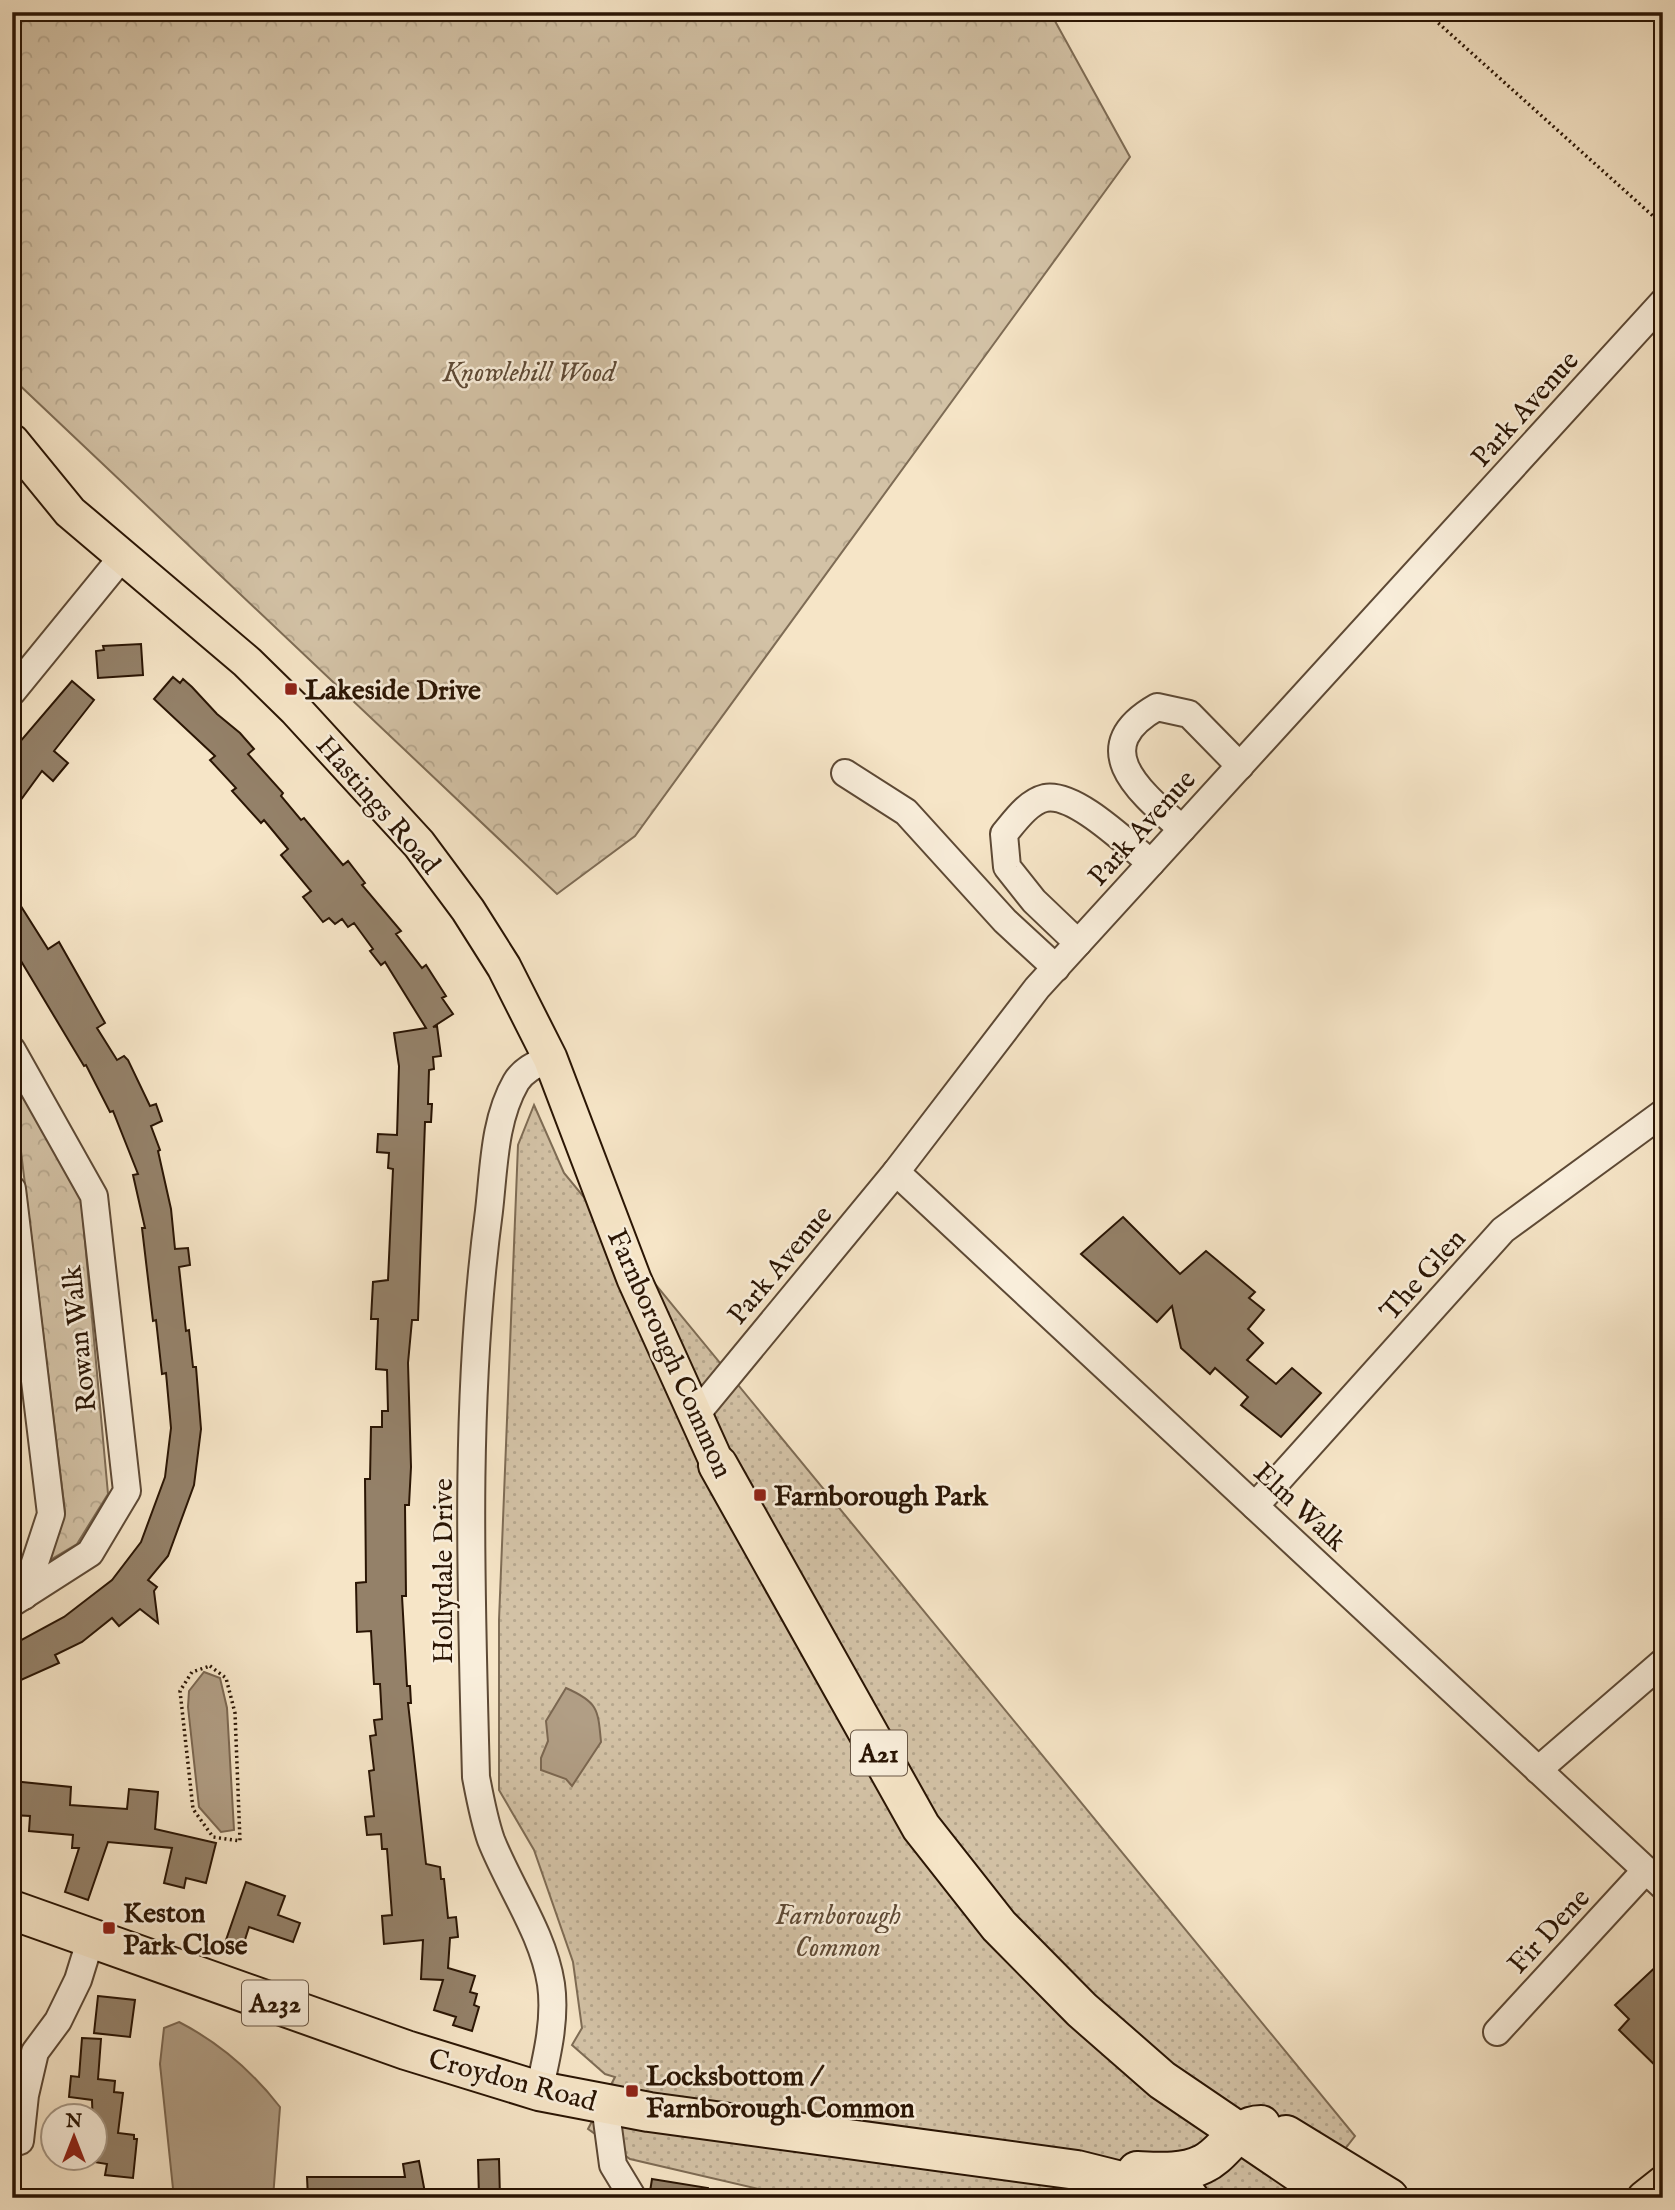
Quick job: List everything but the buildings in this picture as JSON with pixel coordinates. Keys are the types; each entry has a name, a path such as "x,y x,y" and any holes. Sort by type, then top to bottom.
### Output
{"highway":[{"name":"Farnborough Common","path":"718,1465 921,1827 999,1926 1082,2010 1154,2073 1190,2099 1389,2198"},
{"name":"Croydon Road","path":"12,1910 406,2050 539,2091 605,2105 1201,2187"},
{"name":"Farnborough Common","path":"1082,2010 1254,2129 1336,2198"},
{"path":"1160,2172 1184,2164 1199,2144 1201,2123 1190,2099"},
{"path":"1201,2187 1216,2156 1254,2129"},
{"name":"Croydon Road","path":"1077,2170 1160,2172 1189,2169 1201,2187"}],"main road":[{"name":"Hastings Road","path":"12,441 70,512 247,662 419,844 468,910 505,967 550,1058"},
{"name":"Farnborough Common","path":"550,1058 634,1279 694,1417 718,1465"}],"street":[{"name":"Park Avenue","path":"694,1417 896,1172 1056,968 1663,302"},
{"path":"12,692 123,556"},
{"path":"1182,828 1141,792 1123,764 1123,737 1138,718 1157,707 1189,714 1240,765"},
{"path":"845,774 906,812 1005,921 1056,968"},
{"path":"1078,943 1034,901 1007,867 1004,834 1021,813 1043,798 1063,797 1151,863"},
{"name":"Rowan Walk","path":"12,1050 94,1196 127,1491 90,1553 18,1600"},
{"name":"Hollydale Drive","path":"539,2091 550,2033 551,1984 544,1955 491,1840 481,1805 476,1777 471,1591 474,1373 481,1272 499,1127 516,1082 526,1070 550,1058"},
{"name":"The Glen","path":"1255,1506 1503,1230 1663,1113"},
{"name":"Elm Walk","path":"896,1172 1654,1878"},
{"name":"Rowan Walk","path":"12,1189 51,1514 18,1600"},
{"path":"1538,1770 1663,1662"},
{"name":"Fir Dene","path":"1497,2032 1654,1878"},
{"path":"16,2142 35,2052 58,2021 78,1980 91,1938"},
{"path":"605,2105 613,2165 633,2198"}],"path":[{"path":"1426,12 1663,225"},
{"path":"210,1666 226,1678 235,1713 240,1841 213,1837 193,1810 180,1691 192,1672 210,1666"}],"green space":[{"name":"Knowlehill Wood","path":"12,12 1050,12 1130,157 635,836 557,894 12,378"},
{"path":"12,1078 81,1197 108,1494 77,1544 50,1560 65,1512"},
{"name":"Farnborough Common","path":"534,1105 564,1173 1355,2136 1307,2198 797,2198 630,2159 588,2129 615,2077 605,2074 572,2045 582,2028 573,1962 534,1850 499,1790 499,1620 518,1145"}],"shaded area":[{"path":"204,1672 220,1678 227,1708 234,1830 221,1832 199,1807 188,1707 189,1691"},
{"path":"566,1688 585,1698 594,1708 601,1742 572,1786 566,1779 541,1770 541,1758 548,1741 546,1721"},
{"path":"179,2022 234,2059 258,2081 280,2107 273,2198 174,2198 160,2064 164,2028"}],"place":[{"name":"Lakeside Drive","path":"291,689"},
{"name":"Farnborough Park","path":"760,1495"},
{"name":"Keston Park Close","path":"109,1928"},
{"name":"Locksbottom / Farnborough Common","path":"632,2091"}]}
